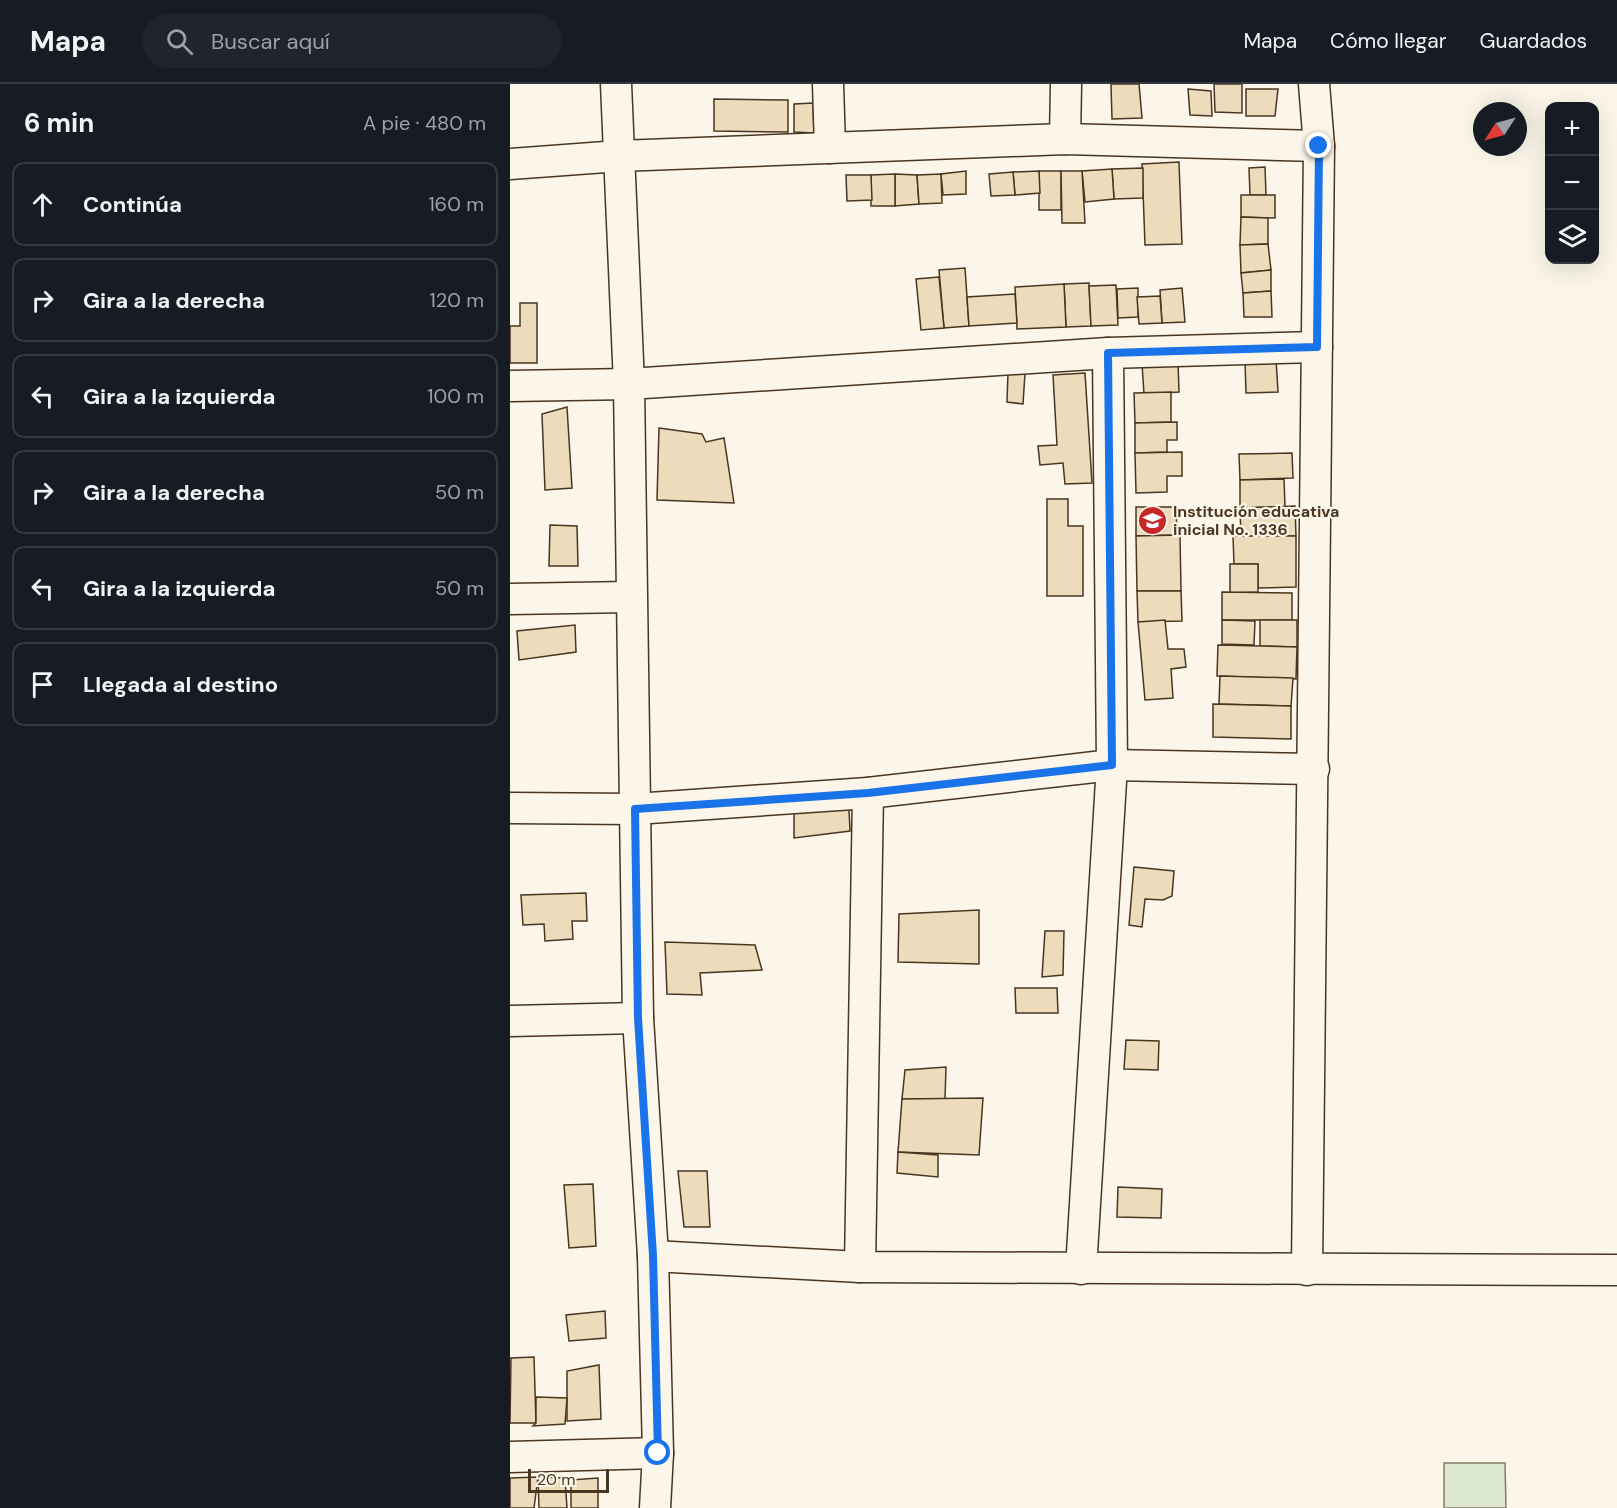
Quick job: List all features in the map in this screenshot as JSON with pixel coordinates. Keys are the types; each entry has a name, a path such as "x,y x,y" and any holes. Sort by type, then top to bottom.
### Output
{"street":[{"path":"616,84 629,384 630,597 638,1018 653,1256 658,1453 655,1508"},
{"path":"828,84 830,148"},
{"path":"1065,139 1066,84"},
{"path":"1307,1270 1319,146 1314,84"},
{"path":"510,164 619,156 1065,139 1319,146"},
{"path":"510,386 629,384 1108,353 1317,347"},
{"path":"1081,1269 1112,765 1108,353"},
{"path":"510,599 630,597"},
{"path":"510,808 635,809 868,793 1112,765 1314,769"},
{"path":"860,1267 868,793"},
{"path":"510,1021 638,1018"},
{"path":"653,1256 860,1267 1617,1270"},
{"path":"510,1457 658,1453"}],"green space":[{"path":"1444,1463 1505,1463 1506,1508 1444,1508"}],"building":[{"path":"1111,84 1139,84 1142,118 1112,119"},
{"path":"1214,84 1242,84 1242,113 1215,112"},
{"path":"1188,89 1211,91 1212,116 1190,115"},
{"path":"1246,89 1278,89 1275,116 1246,116"},
{"path":"714,99 788,100 788,132 714,131"},
{"path":"813,103 814,133 794,132 794,104"},
{"path":"1179,162 1182,244 1145,245 1142,164"},
{"path":"1265,167 1266,195 1250,195 1249,168"},
{"path":"1143,168 1143,198 1114,199 1112,169"},
{"path":"1112,169 1114,199 1085,202 1082,171"},
{"path":"966,171 966,194 943,195 941,174"},
{"path":"1039,171 1061,171 1061,210 1039,210"},
{"path":"1039,171 1040,193 1015,195 1013,172"},
{"path":"1061,171 1082,171 1085,223 1062,223"},
{"path":"1013,172 1015,195 991,196 989,174"},
{"path":"895,174 917,175 919,204 895,206"},
{"path":"895,174 895,206 871,206 871,175"},
{"path":"941,174 942,203 919,204 917,175"},
{"path":"846,175 871,175 872,200 847,201"},
{"path":"1241,195 1275,195 1275,218 1241,217"},
{"path":"1241,217 1268,218 1268,244 1240,245"},
{"path":"1268,244 1271,270 1241,273 1240,245"},
{"path":"965,268 969,326 944,328 939,270"},
{"path":"1271,270 1271,291 1243,293 1241,273"},
{"path":"939,277 944,328 921,330 916,279"},
{"path":"1089,283 1091,326 1066,327 1064,284"},
{"path":"1064,284 1066,327 1017,329 1015,287"},
{"path":"1116,285 1118,325 1091,326 1089,286"},
{"path":"1138,288 1138,317 1118,318 1117,289"},
{"path":"1182,288 1185,322 1162,323 1160,290"},
{"path":"1271,291 1272,317 1244,317 1243,293"},
{"path":"1015,294 1017,323 969,326 967,297"},
{"path":"1160,296 1162,323 1139,324 1137,297"},
{"path":"520,303 537,303 537,363 510,363 510,326 520,326"},
{"path":"1276,359 1278,392 1246,393 1245,360"},
{"path":"1178,362 1179,392 1144,394 1142,364"},
{"path":"1008,372 1025,373 1023,404 1007,402"},
{"path":"1085,373 1092,483 1065,484 1063,463 1040,465 1038,446 1057,445 1053,375"},
{"path":"1171,392 1171,422 1135,423 1134,393"},
{"path":"567,407 572,488 545,490 542,414"},
{"path":"1177,422 1177,440 1167,440 1167,452 1135,453 1135,423"},
{"path":"659,428 702,434 706,442 724,438 734,503 657,500"},
{"path":"1182,452 1182,476 1167,476 1167,492 1136,493 1135,453"},
{"path":"1292,453 1293,478 1240,480 1239,454"},
{"path":"1284,479 1285,507 1240,508 1240,480"},
{"path":"1047,499 1068,499 1068,526 1083,526 1083,596 1047,596"},
{"path":"1295,506 1296,536 1241,537 1240,508"},
{"path":"1136,507 1176,507 1177,535 1136,536"},
{"path":"550,525 577,526 578,566 549,566"},
{"path":"1180,535 1181,591 1137,591 1136,536"},
{"path":"1233,536 1296,536 1296,587 1258,588 1258,564 1234,564"},
{"path":"1230,564 1258,564 1258,592 1230,593"},
{"path":"1137,591 1181,591 1182,621 1138,622"},
{"path":"1222,592 1292,593 1292,620 1222,620"},
{"path":"1165,620 1168,649 1184,649 1186,667 1171,669 1173,698 1145,700 1138,622"},
{"path":"1222,620 1255,621 1254,645 1222,644"},
{"path":"1260,620 1297,620 1297,647 1260,646"},
{"path":"575,625 576,652 519,660 517,631"},
{"path":"1218,645 1297,647 1296,679 1217,676"},
{"path":"1220,676 1293,678 1291,706 1219,704"},
{"path":"1213,704 1291,706 1291,739 1213,737"},
{"path":"794,809 849,810 850,831 794,838"},
{"path":"1134,867 1174,871 1172,896 1163,900 1145,899 1142,927 1129,925"},
{"path":"586,893 587,921 572,921 573,939 545,941 544,924 523,925 521,895"},
{"path":"979,910 979,964 898,962 899,914"},
{"path":"1045,931 1064,931 1063,975 1042,977"},
{"path":"665,942 755,945 762,970 700,973 702,995 667,994"},
{"path":"1015,988 1057,988 1058,1013 1016,1013"},
{"path":"1126,1040 1159,1041 1158,1070 1124,1069"},
{"path":"946,1067 945,1099 902,1099 905,1070"},
{"path":"983,1098 979,1155 898,1152 902,1099"},
{"path":"898,1152 938,1155 938,1177 897,1173"},
{"path":"678,1171 707,1171 710,1227 684,1227"},
{"path":"593,1184 596,1246 569,1248 564,1185"},
{"path":"1118,1187 1162,1189 1161,1218 1117,1217"},
{"path":"605,1311 606,1338 569,1341 566,1315"},
{"path":"534,1357 536,1423 510,1423 511,1358"},
{"path":"599,1365 601,1419 567,1421 567,1371"},
{"path":"536,1397 567,1398 565,1424 533,1426 536,1423"},
{"path":"538,1477 565,1478 567,1508 539,1508"},
{"path":"538,1477 534,1508 510,1508 510,1478"},
{"path":"598,1478 598,1508 571,1508 571,1480"}],"place":[{"name":"Institución educativa inicial No. 1336","path":"1152,520"}],"route":[{"path":"658,1453 653,1256 638,1018 635,809 868,793 1112,765 1108,353 1317,347 1319,146"}]}
